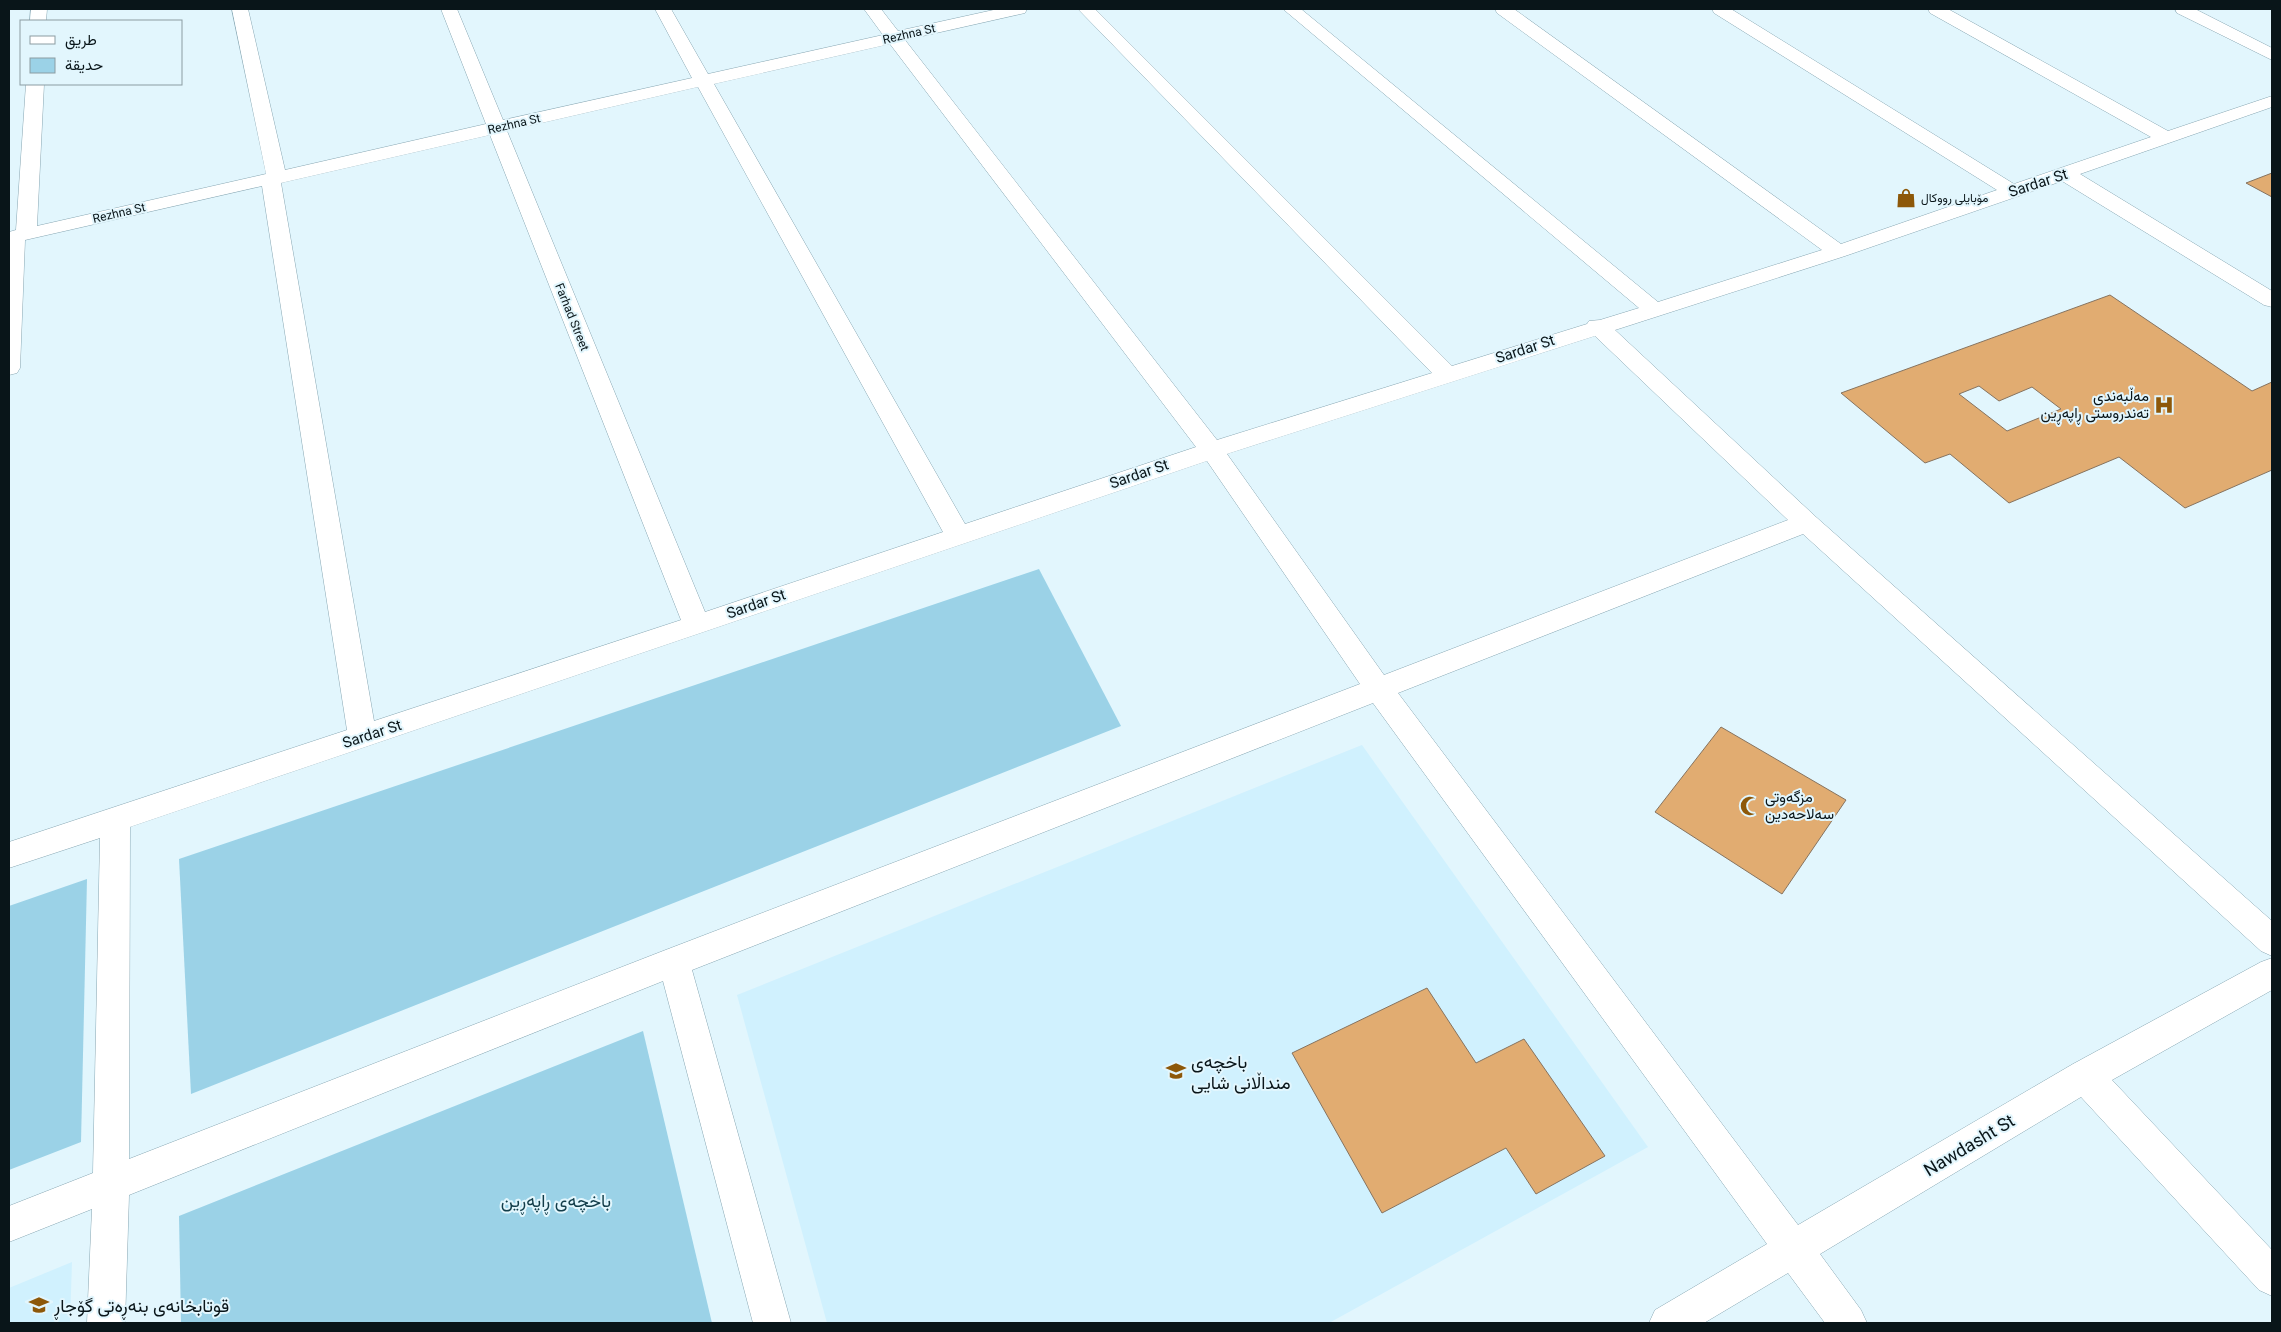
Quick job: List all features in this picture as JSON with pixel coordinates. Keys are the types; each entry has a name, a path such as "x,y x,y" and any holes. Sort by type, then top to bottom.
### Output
{"street":[{"path":"240,9 274,179 362,737"},
{"name":"Farhad Street","path":"449,9 697,625"},
{"path":"663,9 958,535"},
{"path":"872,9 1212,450 1378,688 1848,1323"},
{"name":"Rezhna St","path":"17,236 1019,9"},
{"path":"1086,9 1446,374"},
{"path":"1291,9 1654,309"},
{"path":"1503,9 1838,252"},
{"path":"1720,9 2012,191"},
{"path":"1936,9 2167,138"},
{"path":"2183,9 2272,55"},
{"path":"9,368 17,236 35,85"},
{"name":"Sardar St","path":"9,855 697,625 1212,450 1597,326 1838,252 2272,100"},
{"path":"2065,174 2272,300"},
{"path":"1597,326 1807,523 2272,941"},
{"path":"9,1224 674,962 1807,523"},
{"path":"106,1323 111,1183 115,818"},
{"path":"674,962 772,1323"},
{"name":"Nawdasht St","path":"1668,1323 2086,1076 2272,973"},
{"path":"2086,1076 2272,1277"}],"shaded area":[{"name":"باخچەی منداڵانی شایی","path":"1362,745 1648,1147 1329,1323 827,1323 737,995"},
{"name":"قوتابخانەی بنەڕەتی گۆجاڕ","path":"72,1262 70,1323 9,1323 9,1288"}],"green space":[{"path":"1039,569 1121,726 191,1094 179,859"},
{"path":"87,879 81,1142 9,1170 9,906"},
{"name":"باخچەی ڕاپەڕین","path":"643,1031 712,1323 181,1323 179,1216"}],"building":[{"path":"2272,173 2272,197 2246,183"},
{"name":"مەڵبەندی تەندروستی ڕاپەڕین","path":"2110,295 2252,391 2272,382 2272,470 2185,508 2119,457 2009,503 1950,454 1925,463 1841,393","holes":["1979,386 1999,401 2032,387 2061,409 2007,431 1959,394"]},
{"name":"مزگەوتی سەلاحەدین","path":"1721,727 1846,800 1782,894 1655,812"},
{"path":"1427,988 1476,1063 1524,1039 1605,1156 1536,1194 1506,1148 1382,1213 1292,1053"}],"place":[{"name":"مۆبایلی رووکال","path":"1906,198"},
{"name":"مەڵبەندی تەندروستی ڕاپەڕین","path":"2164,405"},
{"name":"مزگەوتی سەلاحەدین","path":"1750,806"},
{"name":"باخچەی منداڵانی شایی","path":"1176,1071"},
{"name":"قوتابخانەی بنەڕەتی گۆجاڕ","path":"39,1305"}]}
